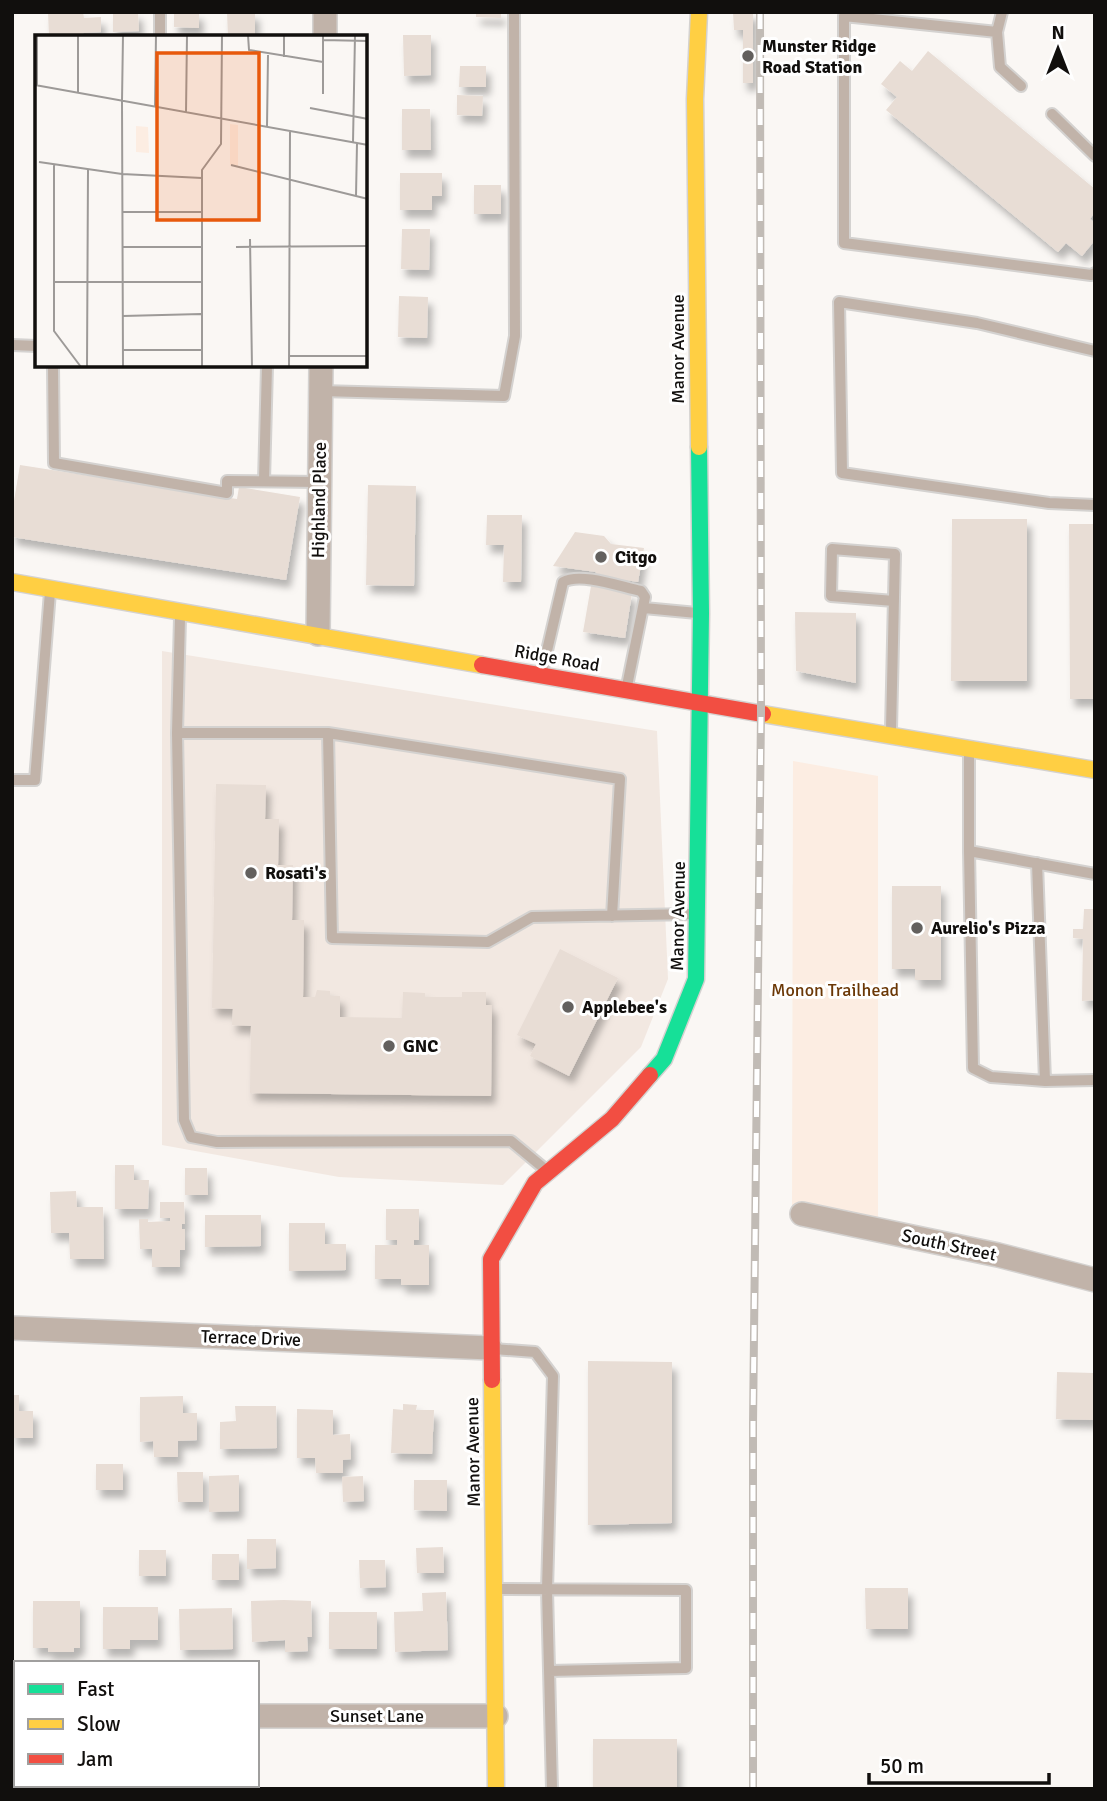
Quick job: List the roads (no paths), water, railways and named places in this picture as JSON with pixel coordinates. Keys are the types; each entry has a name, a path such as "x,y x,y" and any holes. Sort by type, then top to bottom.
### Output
{"street":[{"path":"325,12 325,35"},
{"name":"Manor Avenue","path":"496,1789 491,1259 535,1183 612,1119 664,1059 696,979 701,613 696,137 699,12"},
{"name":"Highland Place","path":"318,634 321,368"},
{"name":"Ridge Road","path":"12,582 1095,770"},
{"name":"South Street","path":"802,1214 998,1255 1095,1280"},
{"name":"Terrace Drive","path":"12,1328 490,1349"},
{"name":"Sunset Lane","path":"259,1716 496,1716"}],"lane":[{"path":"160,12 160,35"},
{"path":"321,391 504,396 515,336 514,12"},
{"path":"1002,12 997,32 1000,67 1021,86"},
{"path":"997,32 844,16 844,243 1091,275 1095,273"},
{"path":"1052,114 1095,156"},
{"path":"1095,351 977,323 839,302 842,472 1049,503 1095,505"},
{"path":"12,345 35,346"},
{"path":"53,368 54,463 227,493 228,481 320,482"},
{"path":"264,481 267,368"},
{"path":"891,735 894,601 895,554 832,549 831,596 894,601"},
{"path":"541,675 563,582 572,577 641,591 645,597 626,690"},
{"path":"12,780 35,780 51,588"},
{"path":"644,608 701,613"},
{"path":"180,611 177,733 184,1120 191,1136 217,1142 511,1141 548,1172"},
{"path":"177,733 328,733 620,779 612,916"},
{"path":"328,733 332,938 488,942 532,917 697,914"},
{"path":"969,749 973,1068 991,1077 1045,1081 1095,1080"},
{"path":"970,850 1095,874"},
{"path":"1037,863 1045,1081"},
{"path":"490,1349 535,1352 553,1377 547,1590 552,1789"},
{"path":"494,1589 686,1590 686,1668 549,1671"}],"railway":[{"path":"753,1789 753,1424 761,713 760,12"}],"place":[{"name":"Munster Ridge Road Station","path":"748,56"},
{"name":"Citgo","path":"601,557"},
{"name":"Rosati's","path":"251,873"},
{"name":"Aurelio's Pizza","path":"917,928"},
{"name":"Applebee's","path":"568,1007"},
{"name":"GNC","path":"389,1046"}],"park label":[{"name":"Monon Trailhead","path":"835,990"}]}
